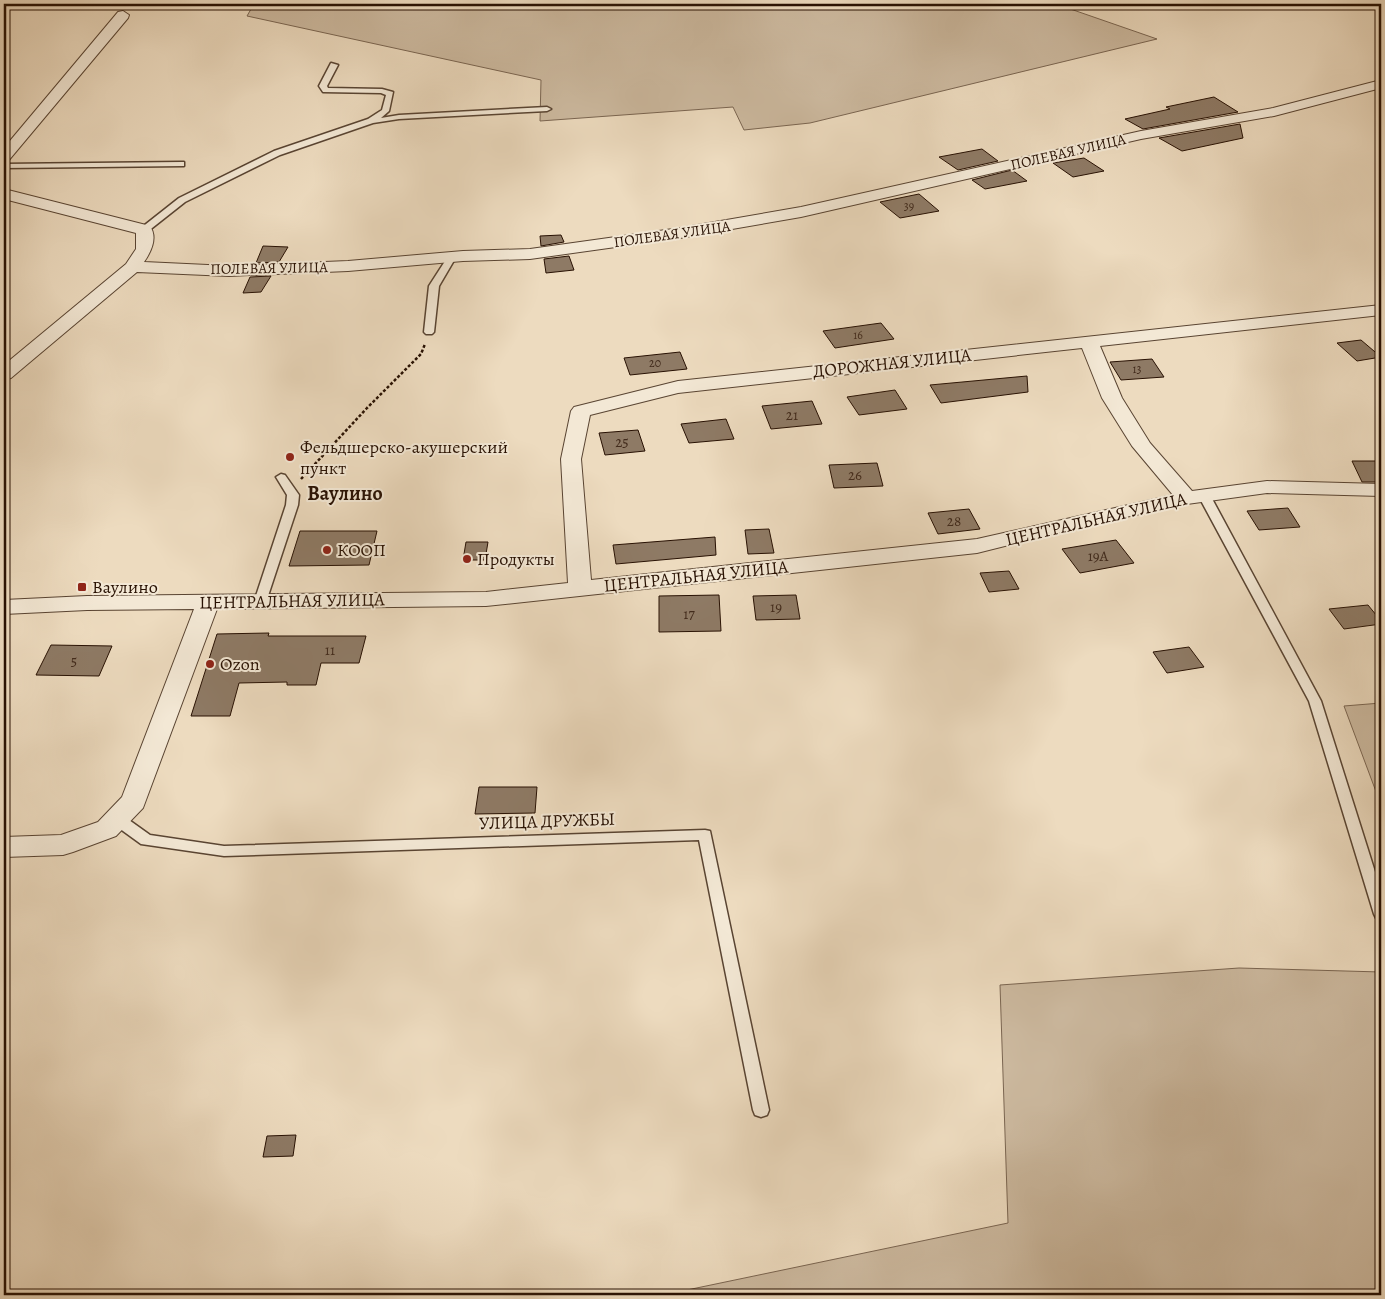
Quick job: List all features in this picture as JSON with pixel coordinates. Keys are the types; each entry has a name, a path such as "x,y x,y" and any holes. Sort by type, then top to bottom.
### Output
{"street":[{"path":"4,158 123,15"},
{"name":"ПОЛЕВАЯ УЛИЦА","path":"133,267 230,271 348,266 452,257 530,254 743,224 1142,135 1274,112 1381,84"},
{"path":"4,194 144,230 144,249 133,267 4,374"},
{"name":"ДОРОЖНАЯ УЛИЦА","path":"580,588 571,458 581,411 678,387 1381,310"},
{"path":"1088,341 1112,398 1142,446 1196,496"},
{"name":"ЦЕНТРАЛЬНАЯ УЛИЦА","path":"4,607 87,603 486,600 580,588 977,546 1088,519 1196,496 1267,486 1381,490"},
{"path":"4,847 63,845 107,829 134,801 208,602"}],"lane":[{"path":"334,65 323,86 326,90 382,91 390,94 386,111 371,121"},
{"path":"144,230 182,200 278,153 371,121 399,117 547,110"},
{"path":"4,166 181,164"},
{"path":"429,332 434,286 452,257"},
{"path":"260,602 292,505 293,495 281,478"},
{"path":"1196,496 1315,701 1381,914"},
{"name":"УЛИЦА ДРУЖБЫ","path":"117,819 146,840 224,851 705,835 761,1110"}],"path":[{"path":"293,495 297,483 325,452 421,354 429,332"}],"shaded area":[{"path":"254,4 1056,4 1157,39 810,123 744,130 733,107 540,121 541,80 247,16"},
{"path":"1381,703 1381,805 1344,706"},
{"path":"1239,968 1381,972 1381,1295 663,1295 1008,1223 1000,985"}],"building":[{"path":"1214,97 1238,112 1143,129 1125,119 1170,109 1166,107"},
{"path":"1240,124 1243,138 1182,151 1159,138"},
{"path":"982,149 998,161 958,170 939,157"},
{"path":"1084,158 1104,171 1073,177 1053,163"},
{"path":"1012,170 1027,181 985,189 972,180"},
{"path":"919,194 939,211 900,218 880,202"},
{"path":"561,235 564,242 541,246 540,236"},
{"path":"263,246 288,247 279,262 256,263"},
{"path":"569,256 574,270 546,273 544,259"},
{"path":"271,276 261,292 243,293 250,277"},
{"path":"881,323 894,339 835,348 823,331"},
{"path":"1361,340 1381,357 1357,361 1337,343"},
{"path":"680,352 687,369 630,375 624,358"},
{"path":"1152,359 1164,377 1121,380 1110,362"},
{"path":"1027,376 1028,392 941,403 930,385"},
{"path":"895,390 907,409 859,415 847,397"},
{"path":"812,401 822,424 771,429 762,406"},
{"path":"726,419 734,439 689,443 681,424"},
{"path":"638,430 645,451 605,455 599,433"},
{"path":"1352,461 1381,461 1381,482 1362,482"},
{"path":"877,463 883,486 834,488 829,465"},
{"path":"1288,508 1300,527 1259,530 1247,511"},
{"path":"969,509 980,529 938,534 928,513"},
{"path":"769,529 774,553 748,554 745,530"},
{"path":"300,531 377,531 369,565 289,566"},
{"path":"715,537 716,555 616,564 613,545"},
{"path":"1116,540 1134,563 1080,573 1062,549"},
{"path":"466,542 488,542 485,560 463,560"},
{"path":"1009,571 1019,589 989,592 980,573"},
{"path":"719,595 721,631 659,632 659,596"},
{"path":"796,595 800,619 756,620 753,596"},
{"path":"1368,605 1381,621 1381,624 1344,629 1329,609"},
{"path":"269,633 268,636 366,636 359,663 321,663 316,685 287,685 287,682 239,683 230,716 191,716 217,634"},
{"path":"51,645 112,646 99,676 36,675"},
{"path":"1189,647 1204,667 1167,673 1153,652"},
{"path":"479,787 537,787 535,813 475,814"},
{"path":"296,1135 293,1156 263,1157 267,1136"}],"place":[{"name":"Фельдшерско-акушерский пункт","path":"290,457"},
{"name":"КООП","path":"327,550"},
{"name":"Продукты","path":"467,559"},
{"name":"Ваулино","path":"82,587"},
{"name":"Ozon","path":"210,664"}],"district":[{"name":"Ваулино","path":"345,493"}]}
